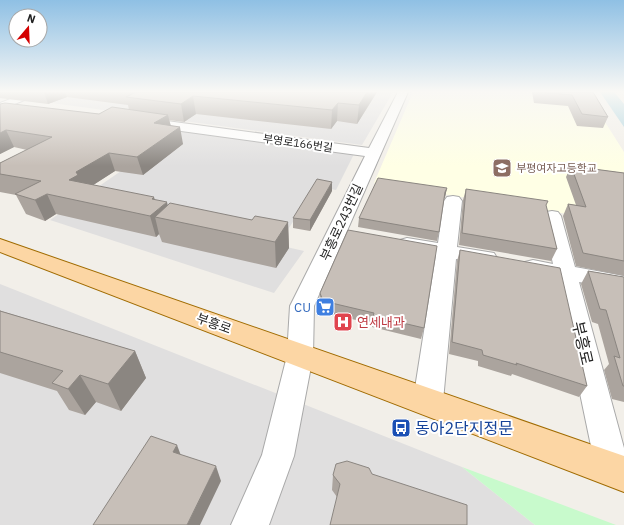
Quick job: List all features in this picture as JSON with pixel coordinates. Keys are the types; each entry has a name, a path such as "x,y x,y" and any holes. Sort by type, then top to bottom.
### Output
{"main road":[{"name":"부흥로","path":"0,245 619,472"}],"street":[{"name":"부흥로243번길","path":"250,525 278,456 300,356 302,306 391,116"},
{"name":"부영로166번길","path":"136,121 373,153"},
{"path":"428,401 453,200"},
{"name":"부흥로","path":"552,216 619,472"},
{"path":"336,231 358,235"},
{"path":"388,240 624,283"}],"shaded area":[{"path":"151,116 379,116 362,145"},
{"name":"부평여자고등학교","path":"402,116 602,116 624,152 624,223 374,183"},
{"path":"179,131 354,154 336,190 316,186 278,245 304,251 274,293 50,220"},
{"path":"0,284 462,467 535,525 0,525"}],"green space":[{"path":"462,467 616,525 535,525"}],"water":[{"path":"617,116 624,116 624,127"}],"building":[{"path":"0,116 165,116 154,123 180,127 137,157 109,153 76,172 78,175 69,180 154,197 152,199 167,202 150,216 47,194 35,200 15,194 41,181 0,174 0,163 52,137 6,130 0,133"},
{"path":"571,166 624,173 624,261 583,253 568,204 586,207"},
{"path":"378,178 447,188 445,192 439,232 359,218"},
{"path":"317,179 332,182 310,220 293,218"},
{"path":"466,189 548,201 546,205 557,249 462,233"},
{"path":"170,203 252,220 255,216 288,222 275,242 155,217"},
{"path":"348,230 437,246 424,328 373,316 374,313 323,301 320,293"},
{"path":"460,250 560,268 587,386 516,363 517,365 483,355 482,350 452,342"},
{"path":"588,271 624,277 624,386 614,356 620,358 606,310 600,309"},
{"path":"0,311 135,351 108,384 80,375 68,389 52,383 63,371 0,352"},
{"path":"151,436 177,445 173,452 216,466 187,525 93,525"},
{"path":"347,461 369,468 372,474 467,505 467,525 330,525 340,484 333,475 336,464"}],"place":[{"name":"부평여자고등학교","path":"502,168"},
{"name":"CU","path":"325,307"},
{"name":"연세내과","path":"343,322"},
{"name":"동아2단지정문","path":"401,428"}]}
